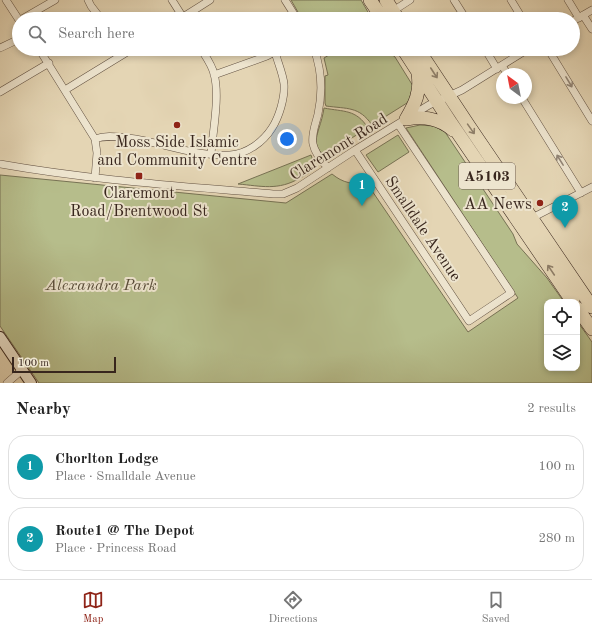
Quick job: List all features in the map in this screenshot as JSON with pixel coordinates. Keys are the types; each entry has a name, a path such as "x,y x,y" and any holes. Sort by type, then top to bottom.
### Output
{"highway":[{"path":"370,0 390,12"},
{"name":"A5103","path":"407,56 465,144 571,299"},
{"name":"A5103","path":"423,56 592,307"},
{"path":"402,122 414,105 419,94 420,81 418,73"},
{"path":"402,122 426,117 434,119 448,126 465,144"},
{"path":"580,312 592,329"}],"street":[{"path":"6,0 14,12"},
{"path":"34,12 55,0"},
{"path":"88,0 96,12"},
{"path":"172,0 179,12"},
{"path":"191,12 210,0"},
{"path":"285,0 293,12"},
{"path":"390,12 410,0"},
{"path":"454,0 462,12"},
{"path":"511,0 518,12"},
{"path":"568,0 575,12"},
{"path":"580,17 592,10"},
{"path":"580,20 592,29"},
{"path":"0,48 12,42"},
{"path":"44,56 95,139 97,153 95,178"},
{"path":"65,90 118,56"},
{"path":"204,56 214,75 215,112 211,154"},
{"path":"214,75 264,56"},
{"path":"95,139 105,136 159,143 186,151 230,155 239,153 256,145 268,134 275,123 284,92 283,77 278,56"},
{"path":"317,56 322,88 320,106 313,134 313,143 316,152 328,168"},
{"path":"490,56 499,67"},
{"name":"Claremont Road","path":"0,164 95,178 283,194 298,188 355,150 517,56"},
{"path":"552,56 592,121"},
{"path":"0,92 49,64"},
{"path":"526,104 581,193"},
{"name":"Smalldale Avenue","path":"355,150 469,321 511,293 402,122"},
{"path":"520,225 592,187"},
{"path":"0,338 31,383"},
{"path":"7,383 22,370"}],"green space":[{"path":"291,0 361,0 368,12 298,12"},
{"path":"327,56 394,56 413,86 409,100 407,103 372,125 362,114 357,111 346,108 326,106 325,76 328,75 324,58"},
{"path":"324,108 354,114 359,117 368,128 324,155 318,149 316,142"},
{"name":"Alexandra Park","path":"420,125 434,126 445,132 513,234 517,244 547,278 562,299 544,299 544,371 580,371 580,325 592,342 592,383 39,383 0,326 0,175 286,203 332,174 348,182 366,182 468,332 518,298 406,128"},
{"path":"398,135 409,152 378,172 366,155"},
{"path":"311,155 315,166 312,170 292,182 284,185 269,187 238,184"}],"place":[{"name":"Moss Side Islamic and Community Centre","path":"177,125"},
{"name":"Claremont Road/Brentwood St","path":"139,176"},
{"name":"AA News","path":"540,203"},
{"name":"Chorlton Lodge","path":"362,206"},
{"name":"Route1 @ The Depot","path":"565,228"}]}
